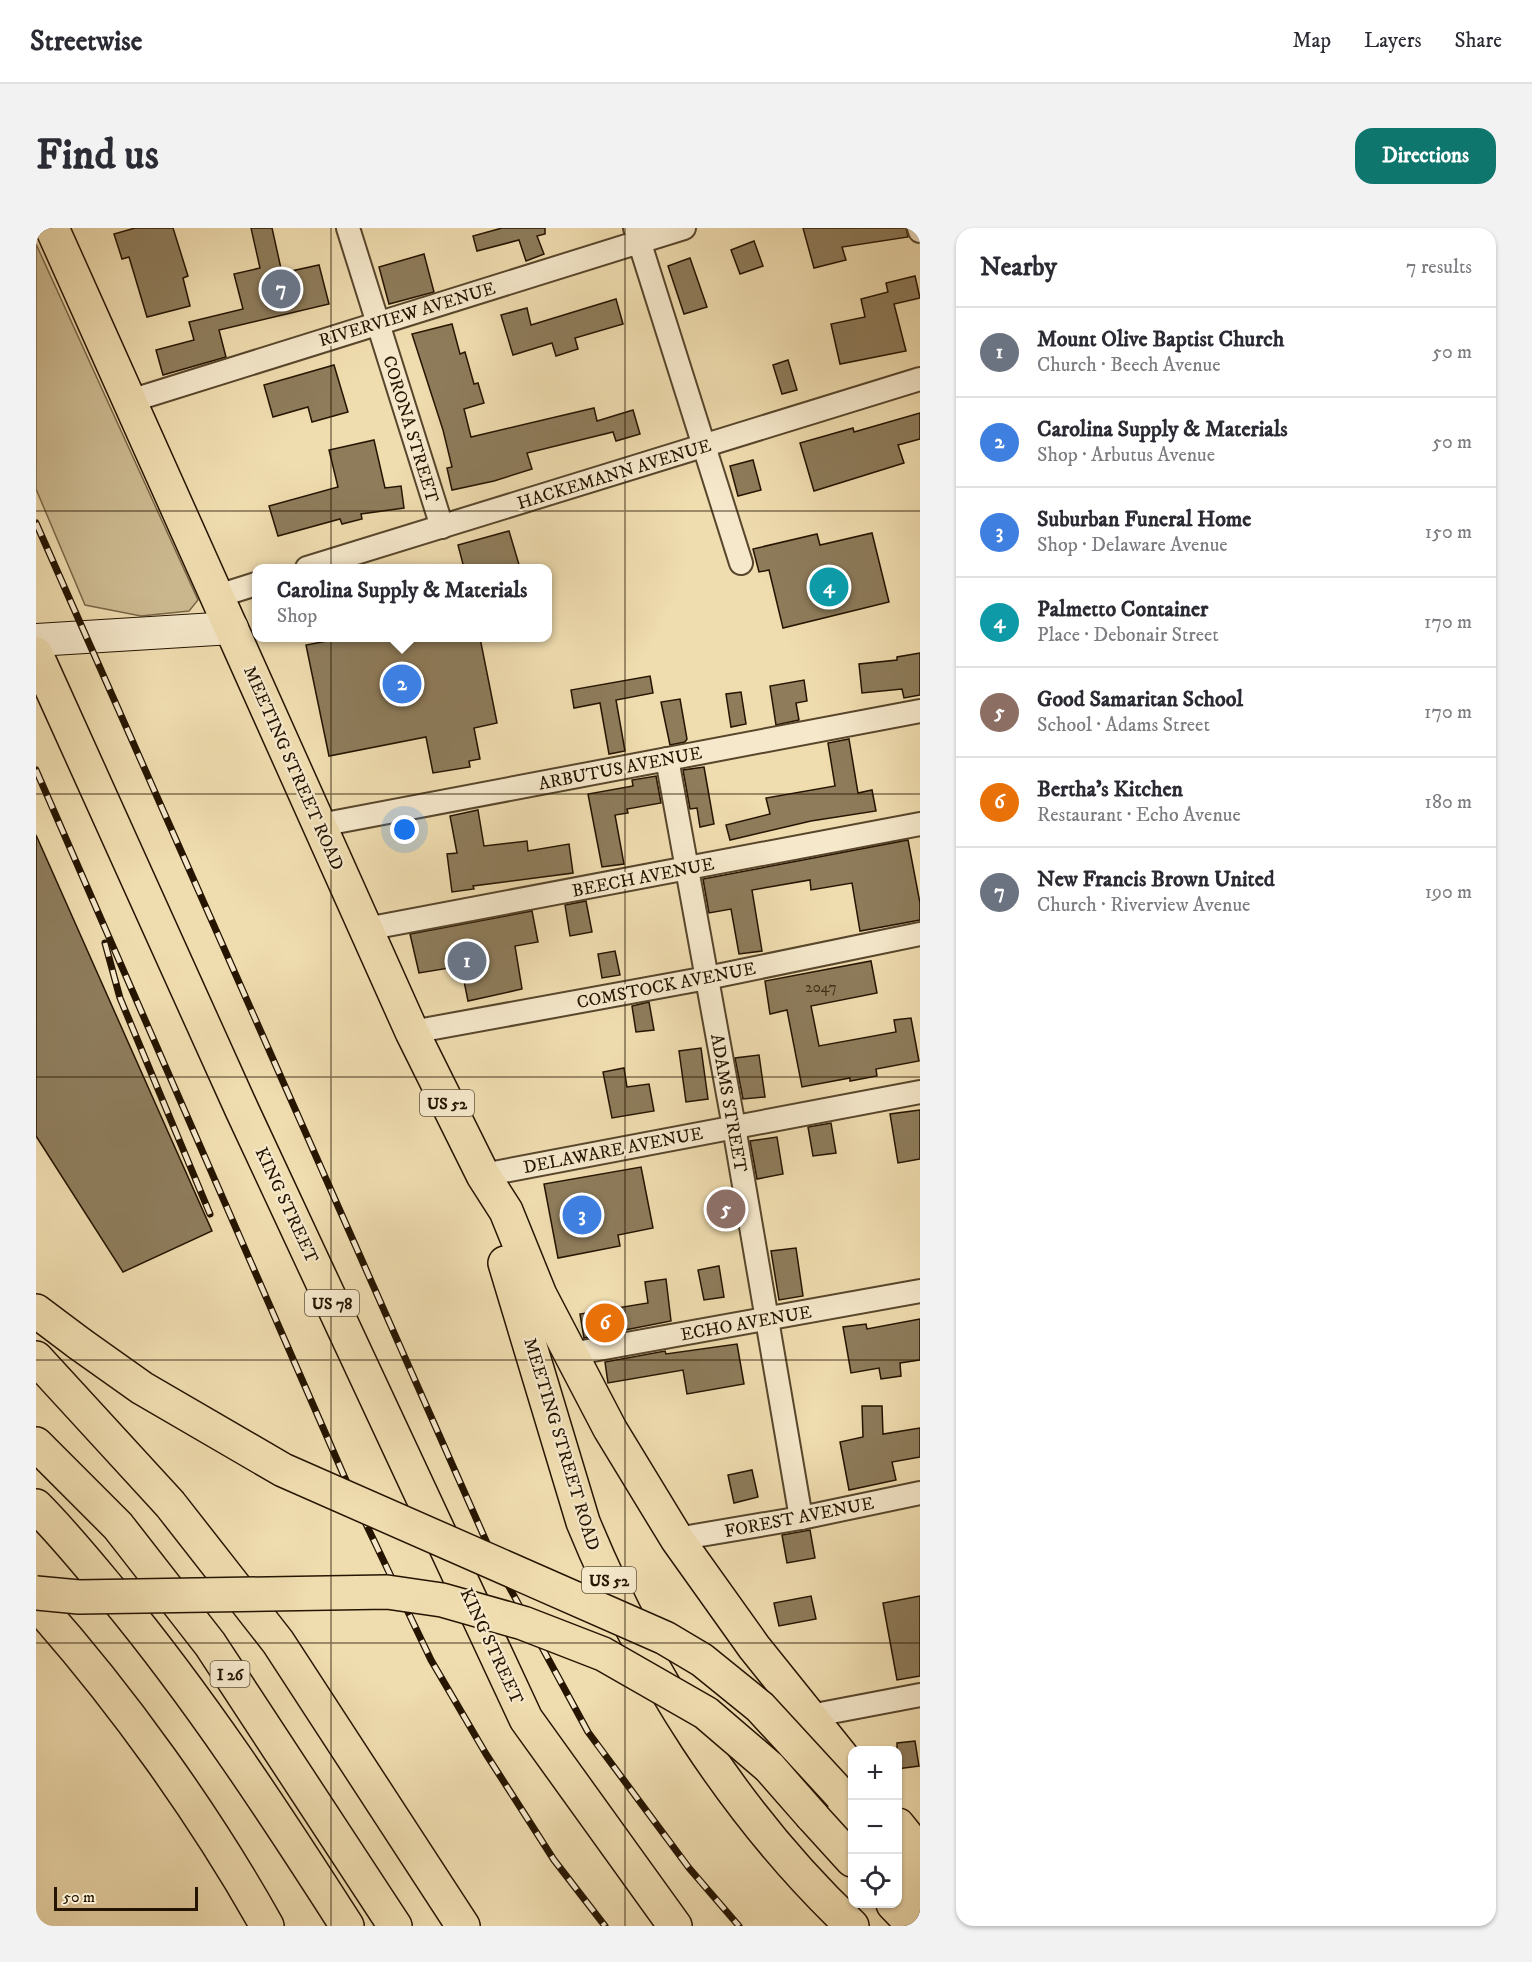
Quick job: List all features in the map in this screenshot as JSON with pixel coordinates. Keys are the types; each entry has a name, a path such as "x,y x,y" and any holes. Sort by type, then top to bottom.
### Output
{"main road":[{"name":"MEETING STREET ROAD","path":"52,228 412,1032 483,1175 506,1211 540,1295 610,1429 677,1539 747,1638 810,1716 848,1789"},
{"path":"36,640 232,628"},
{"name":"KING STREET","path":"36,654 242,1110 526,1719 675,1926"},
{"name":"MEETING STREET ROAD","path":"483,1175 488,1212 518,1300 583,1522 597,1556 651,1661 715,1766 799,1873 852,1926"},
{"path":"36,1311 142,1388 284,1470 617,1614 674,1643 710,1666 760,1707 848,1790"},
{"path":"36,1358 170,1504 278,1642 463,1926"},
{"name":"I 26","path":"36,1444 118,1526 210,1644 394,1926"},
{"name":"I 26","path":"36,1506 59,1529 161,1652 263,1796 347,1926"},
{"path":"36,1593 79,1597 387,1592 442,1600 523,1623 603,1654 684,1699 723,1726 769,1767 848,1856"},
{"path":"36,1603 99,1679 189,1800 266,1923"},
{"path":"902,1831 920,1853"},
{"path":"902,1871 920,1893"},
{"path":"897,1908 914,1926"}],"street":[{"name":"CORONA STREET","path":"348,228 442,527"},
{"name":"RIVERVIEW AVENUE","path":"130,401 378,323 637,235 684,228"},
{"path":"637,235 741,564"},
{"name":"HACKEMANN AVENUE","path":"320,564 920,379"},
{"path":"218,596 252,585"},
{"name":"ARBUTUS AVENUE","path":"320,825 920,711"},
{"name":"ADAMS STREET","path":"667,759 734,1127 801,1518"},
{"name":"BEECH AVENUE","path":"366,929 920,824"},
{"name":"COMSTOCK AVENUE","path":"412,1032 707,978 920,934"},
{"name":"DELAWARE AVENUE","path":"483,1175 920,1092"},
{"name":"ECHO AVENUE","path":"571,1354 920,1291"},
{"name":"FOREST AVENUE","path":"677,1539 801,1518 920,1493"},
{"path":"810,1716 920,1695"}],"shaded area":[{"path":"36,244 198,600 189,611 141,616 85,605 36,489"}],"building":[{"path":"135,228 173,228 188,276 183,278 190,306 147,317 129,257 122,259 114,234"},
{"path":"251,228 272,228 282,273 319,265 329,304 219,330 226,357 163,375 156,350 194,340 189,322 243,309 234,274 260,268"},
{"path":"502,228 545,228 545,234 537,236 544,254 526,261 519,240 477,251 473,236"},
{"path":"803,228 906,228 908,237 842,247 846,260 814,268"},
{"path":"754,241 763,266 740,274 731,250"},
{"path":"424,254 434,292 389,304 379,267"},
{"path":"690,258 707,307 684,314 668,266"},
{"path":"915,276 920,298 894,304 906,351 840,364 831,324 865,317 861,299 888,292 886,283"},
{"path":"616,299 623,324 575,338 578,349 556,356 552,343 513,355 501,315 527,308 531,325"},
{"path":"452,324 460,354 465,352 474,384 478,383 484,403 464,409 471,437 594,408 597,421 633,410 640,434 616,441 613,432 527,453 532,469 494,481 452,490 447,468 452,467 443,430 412,334"},
{"path":"788,360 797,390 782,394 773,365"},
{"path":"334,365 348,412 312,422 308,407 273,417 264,385"},
{"path":"920,413 920,439 898,445 904,463 814,491 800,443 853,428 854,432"},
{"path":"374,440 385,488 401,486 404,508 361,514 362,519 342,524 340,519 278,536 269,506 338,487 329,450"},
{"path":"753,460 761,490 738,496 730,466"},
{"path":"509,531 519,564 463,564 458,545"},
{"path":"872,533 889,602 783,628 769,570 759,572 753,549 817,534 820,545"},
{"path":"322,642 481,642 497,723 474,728 480,759 469,761 470,767 433,773 426,737 329,756 306,645"},
{"path":"920,653 920,695 904,698 902,689 862,693 859,664 897,660 897,657"},
{"path":"650,676 653,693 616,700 625,751 609,754 600,703 574,708 571,690"},
{"path":"804,680 807,701 796,703 799,720 776,725 770,686"},
{"path":"741,692 746,724 731,727 726,694"},
{"path":"680,699 687,739 685,742 670,745 661,702"},
{"path":"849,739 858,793 872,790 876,811 811,821 730,840 726,825 770,814 766,798 835,786 828,743"},
{"path":"704,767 714,824 700,827 697,808 690,809 683,770"},
{"path":"656,776 661,803 627,809 628,813 615,815 624,864 602,867 588,794 633,786 632,780"},
{"path":"478,810 484,846 527,841 528,851 569,844 573,873 473,886 474,889 452,892 447,854 457,853 450,816"},
{"path":"36,835 212,1231 123,1272 36,1136"},
{"path":"908,840 920,903 920,920 860,931 852,883 811,890 810,880 752,890 762,951 739,954 731,909 709,913 703,879"},
{"path":"586,901 592,932 570,936 565,905"},
{"path":"532,911 538,942 515,946 522,989 468,1001 461,966 419,973 410,934"},
{"path":"615,951 620,975 602,978 598,954"},
{"path":"871,961 877,993 811,1006 819,1046 896,1032 894,1020 911,1018 919,1061 876,1069 877,1076 850,1081 850,1078 802,1087 787,1010 770,1014 765,981"},
{"path":"649,1002 654,1030 636,1032 632,1006"},
{"path":"701,1048 708,1099 686,1102 679,1051"},
{"path":"759,1055 765,1097 743,1099 735,1058"},
{"path":"624,1068 627,1087 649,1084 654,1111 612,1118 603,1072"},
{"path":"920,1110 920,1159 898,1163 890,1114"},
{"path":"831,1123 836,1153 813,1156 808,1127"},
{"path":"777,1137 783,1174 757,1179 750,1141"},
{"path":"641,1167 653,1228 618,1235 620,1246 558,1258 544,1184"},
{"path":"796,1248 803,1296 779,1300 771,1251"},
{"path":"719,1266 724,1297 704,1300 698,1270"},
{"path":"666,1279 671,1321 584,1338 580,1314 648,1303 645,1282"},
{"path":"920,1319 920,1360 900,1363 901,1376 881,1379 879,1368 851,1373 843,1327 866,1324 867,1329"},
{"path":"737,1344 744,1384 687,1394 683,1370 608,1383 605,1362 665,1351 666,1354"},
{"path":"862,1406 882,1406 883,1434 920,1428 920,1457 892,1462 896,1480 849,1490 840,1442 863,1437"},
{"path":"752,1470 758,1497 734,1503 728,1475"},
{"path":"810,1530 815,1558 787,1563 782,1535"},
{"path":"811,1596 816,1619 779,1626 774,1603"},
{"path":"920,1596 920,1676 897,1680 883,1603"},
{"path":"915,1741 919,1766 902,1768 902,1746 897,1746 897,1743"}],"railway":[{"path":"36,523 494,1559 588,1732 689,1868 739,1926"},
{"path":"36,770 355,1501 431,1660 486,1754 554,1860 605,1926"},
{"path":"105,943 120,998 210,1214"}],"place":[{"name":"New Francis Brown United","path":"281,289"},
{"name":"Palmetto Container","path":"829,587"},
{"name":"Carolina Supply & Materials","path":"402,684"},
{"name":"Mount Olive Baptist Church","path":"467,961"},
{"name":"Good Samaritan School","path":"726,1209"},
{"name":"Suburban Funeral Home","path":"582,1215"},
{"name":"Bertha's Kitchen","path":"605,1323"}]}
